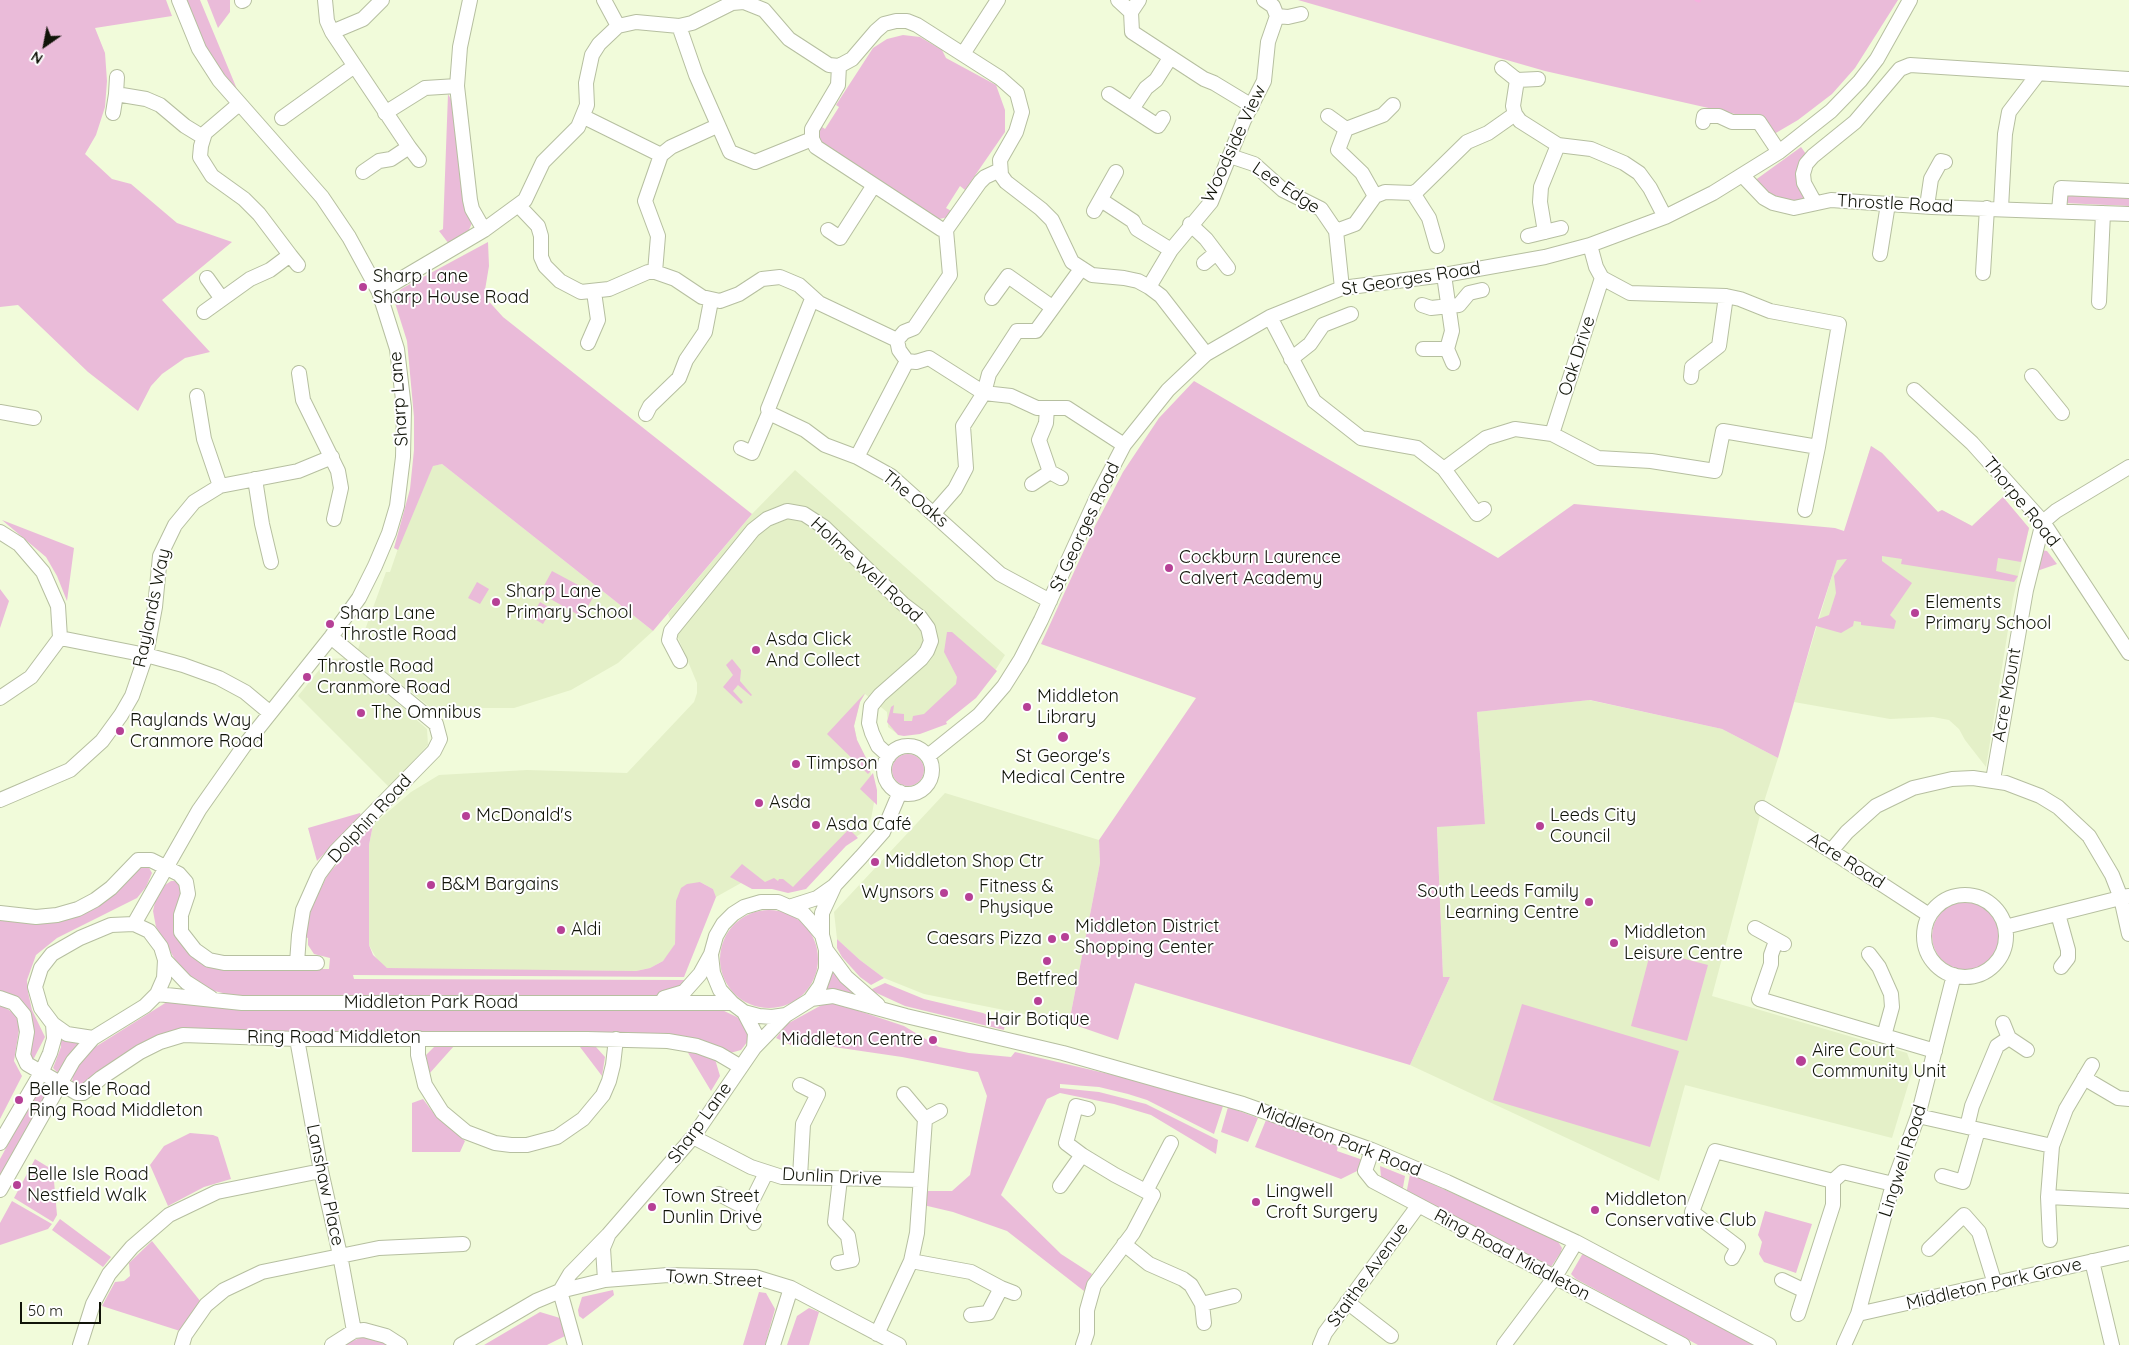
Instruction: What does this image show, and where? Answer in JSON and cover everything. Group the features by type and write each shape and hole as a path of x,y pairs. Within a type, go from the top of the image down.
{"street":[{"name":"Sharp Lane","path":"134,924 199,810 269,712 332,637 359,598 375,566 388,533 398,496 403,457 404,408 397,349 379,292 349,237 322,197 239,104 199,49 179,0"},
{"path":"324,0 327,21 332,32 353,67 419,160"},
{"path":"332,32 363,19 382,0"},
{"path":"470,0 460,47 457,86 470,200 472,209 484,230"},
{"path":"604,0 618,26"},
{"path":"963,54 998,0"},
{"path":"1118,0 1131,12"},
{"path":"1139,0 1131,12 1132,32 1170,58 1252,106"},
{"path":"1264,0 1273,6 1277,16 1288,17 1301,14"},
{"name":"St Georges Road","path":"928,756 979,715 1004,686 1021,659 1050,602 1098,494 1124,446 1162,397 1206,354 1270,317 1342,288 1444,275 1545,258 1590,246 1665,217 1743,176 1779,152 1831,111 1860,80 1886,46 1910,0"},
{"path":"379,292 484,230 519,206 532,188 543,162 571,136 584,117 587,105 588,65 599,44 618,26 636,22 679,26 692,23 732,3 744,1 764,10 789,39 829,65 839,66 852,59 876,31 884,24 896,20 917,25 1010,86 1021,103 1021,122 1000,160 1000,170 1006,182 1052,220 1072,262 1092,275 1138,281 1149,287 1161,296 1206,354"},
{"name":"Woodside View","path":"1149,287 1171,250 1190,224 1211,202 1244,120 1264,80 1268,42 1277,16"},
{"path":"679,26 696,75 730,152 755,162 812,139"},
{"path":"1132,109 1146,88 1156,80 1170,58"},
{"path":"1815,203 1804,183 1803,174 1806,164 1813,156 1855,122 1900,69 1910,65 2129,79"},
{"path":"839,66 838,85 812,129 812,139 816,147 941,230 946,230"},
{"path":"282,118 302,95 353,67"},
{"path":"1502,68 1518,80 1538,80"},
{"path":"2001,208 2005,134 2009,112 2038,74"},
{"path":"113,112 117,77"},
{"path":"1518,80 1513,106 1515,114 1520,121 1558,145 1590,149 1624,163 1639,173 1650,188 1665,217"},
{"path":"386,113 425,88 457,86"},
{"path":"116,94 146,99 160,105 185,126 203,137"},
{"path":"1109,94 1158,126 1163,118"},
{"path":"204,312 250,279 294,260 259,214 244,199 212,176 200,157 203,137 210,128 239,104"},
{"path":"1375,196 1362,173 1338,150 1346,129 1383,115 1393,105"},
{"path":"1336,231 1355,224 1375,196 1385,192 1412,193 1467,142 1488,133 1515,114"},
{"path":"1328,116 1346,129"},
{"path":"1701,117 1718,116 1732,122 1759,122 1779,152"},
{"path":"584,117 661,155"},
{"path":"655,272 658,236 645,201 661,155 671,147 717,126"},
{"path":"1545,232 1540,202 1541,187 1558,145"},
{"path":"363,172 379,161 391,158 409,147"},
{"name":"Lee Edge","path":"1230,156 1254,164 1283,190 1321,209 1336,231 1342,288"},
{"path":"1927,206 1930,179 1941,161 1945,162"},
{"path":"897,340 904,332 914,328 950,275 946,230 980,182 985,177 1000,170"},
{"path":"1116,172 1098,205 1133,221 1137,229 1171,250"},
{"name":"Throstle Road","path":"1743,176 1755,190 1773,203 1794,208 1831,200 2129,214"},
{"path":"828,230 840,238 874,185"},
{"path":"2059,211 2061,188 2129,191"},
{"path":"1412,193 1429,218 1437,246"},
{"path":"1880,254 1888,204"},
{"path":"519,206 538,226 541,236 541,257 545,266 560,281 581,292 609,289 648,272 655,272 675,279 711,301 730,298 756,282 769,277 792,281 799,285 812,299 897,340"},
{"path":"1983,273 1987,208"},
{"path":"2099,302 2103,213"},
{"path":"1190,224 1206,239 1228,268"},
{"path":"1528,236 1561,228"},
{"path":"1590,246 1596,267 1602,278 1630,293 1726,296 1740,299 1770,311 1838,324 1818,447 1805,510"},
{"path":"1204,262 1216,253"},
{"path":"934,513 955,489 966,468 963,426 984,393 988,374 1016,331 1036,331 1081,269"},
{"path":"992,298 1012,271 1052,307"},
{"path":"1444,275 1452,331 1447,349 1453,363"},
{"path":"207,278 222,299"},
{"name":"Oak Drive","path":"1552,434 1602,278"},
{"path":"1422,305 1431,308 1459,305 1469,293 1482,290"},
{"path":"588,343 598,320 594,292"},
{"path":"1691,377 1692,368 1719,346 1726,296"},
{"path":"751,452 769,411 812,299"},
{"path":"647,415 650,406 679,378 686,360 705,332 711,301"},
{"path":"1291,360 1310,344 1323,326 1351,314"},
{"path":"1270,317 1314,401 1361,438 1417,448 1444,469 1477,514 1484,509"},
{"path":"897,340 899,350 907,361 916,362 929,358 984,393 1011,396 1027,405 1067,408 1124,446"},
{"path":"1423,349 1447,349"},
{"path":"857,457 907,361"},
{"path":"299,373 304,400 338,471 341,488 334,519"},
{"path":"2032,376 2062,413"},
{"name":"Thorpe Road","path":"1914,390 1972,443 2043,522 2129,653"},
{"path":"197,396 204,439 220,486"},
{"path":"1032,484 1055,475 1039,440 1046,423 1047,408"},
{"name":"The Oaks","path":"769,411 805,430 825,445 857,457 891,476 1000,574 1050,602"},
{"path":"0,412 34,418"},
{"path":"1444,469 1486,438 1516,429 1552,434 1598,458 1651,461 1715,471 1723,431 1818,447"},
{"name":"Raylands Way","path":"0,800 70,770 102,741 132,696 146,655 155,607 160,556 166,540 194,502 220,486 298,471 332,457"},
{"path":"2043,522 2056,511 2129,467"},
{"path":"255,479 262,524 271,562"},
{"name":"Holme Well Road","path":"680,661 669,640 671,631 753,530 767,519 786,511 804,514 824,526 903,604 920,617 928,628 931,641 921,659 880,695 871,706 869,723 872,733 878,746 889,756"},
{"name":"Acre Mount","path":"1993,780 2026,590 2043,522"},
{"path":"0,532 19,544 44,572 58,606 60,638 31,677 0,698"},
{"name":"Dolphin Road","path":"297,963 303,910 319,874 336,851 434,751 440,739 436,724 332,637"},
{"path":"60,638 146,655 219,678 245,692 269,712"},
{"path":"909,746 921,749 928,756 932,771 929,782 915,793 900,792 893,788 886,778 885,765 889,756 896,749 909,746"},
{"path":"1831,851 1876,806 1913,788 1952,779 1993,780 2020,787 2040,796 2073,820 2089,836 2125,897 2129,934"},
{"path":"792,906 816,898 834,886 883,832 900,792"},
{"name":"Acre Road","path":"1762,808 1929,915"},
{"path":"0,913 36,917 57,915 95,900 111,888 138,860 151,860 168,867 179,874 186,882 188,894 180,915 181,932 195,950 208,960 224,964 317,963"},
{"path":"822,935 822,913 834,886"},
{"path":"1970,895 1990,903 1999,914 2005,928 2005,942 2002,952 1994,964 1974,976 1954,975 1941,969 1926,950 1924,932 1929,915 1939,904 1948,898 1970,895"},
{"path":"2005,928 2125,897"},
{"name":"Middleton Park Road","path":"652,1002 684,992 700,974 711,954 716,936 723,924 744,907 761,902 778,902 792,906 803,913 822,935 826,950 826,969 820,986 811,999 799,1009 786,1015 759,1016 744,1012 720,990 713,973 711,954"},
{"path":"2058,914 2068,950 2068,958 2061,967"},
{"path":"93,1038 67,1034 53,1024 41,1008 35,987 40,968 52,954 80,938 111,925 134,924"},
{"name":"Middleton Park Road","path":"134,924 149,931 161,947 165,960 186,982 211,998"},
{"path":"1756,928 1780,943 1771,955 1771,964 1759,999 1935,1051"},
{"name":"Middleton Park Road","path":"826,950 846,976 882,1008"},
{"path":"1869,954 1879,967 1891,994 1892,1007 1884,1036"},
{"path":"0,1190 72,1061 93,1038 145,1006 157,994 164,978 165,960"},
{"name":"Lingwell Road","path":"1844,1345 1858,1314 1893,1184 1918,1116 1954,975"},
{"name":"Middleton Park Road","path":"157,994 211,998 242,1003 732,1003"},
{"name":"Middleton Park Road","path":"811,999 832,996 906,1016 1063,1053 1174,1083 1242,1104 1372,1150 1447,1182 1576,1242 1769,1345"},
{"name":"Ring Road Middleton","path":"0,998 14,1003 24,1015 27,1032 23,1055 25,1061 71,1091 82,1093 107,1073 140,1052 160,1042 183,1035 297,1039 616,1039 685,1044 719,1054 741,1067"},
{"path":"744,1012 756,1033 754,1048"},
{"name":"Sharp Lane","path":"608,1235 693,1137 754,1048 786,1015"},
{"path":"2003,1022 2009,1038 2027,1050"},
{"path":"0,1144 41,1073 54,1039 53,1024"},
{"path":"418,1038 418,1055 425,1085 442,1112 466,1132 496,1143 511,1145 527,1145 557,1137 583,1120 602,1095 609,1081 616,1039"},
{"path":"1942,1176 1963,1182 1972,1128 1972,1106 1997,1046 2009,1038"},
{"name":"Lanshaw Place","path":"297,1039 321,1171 340,1255 354,1331"},
{"path":"2050,1240 2048,1197 2052,1146 2066,1110 2092,1065"},
{"path":"2084,1078 2118,1098 2129,1099"},
{"path":"800,1085 818,1094 804,1124 800,1178"},
{"path":"877,1334 911,1261 917,1233 924,1119 904,1094"},
{"path":"1083,1345 1087,1333 1087,1310 1094,1285 1103,1270 1124,1244 1153,1195 1115,1175 1066,1143 1076,1106 1088,1108"},
{"path":"924,1119 940,1111"},
{"path":"1918,1116 2052,1146"},
{"name":"Dunlin Drive","path":"693,1137 766,1173 782,1177 920,1180"},
{"path":"1146,1191 1171,1143"},
{"name":"Ring Road Middleton","path":"1372,1150 1365,1171 1373,1181 1683,1345"},
{"path":"1732,1258 1738,1247 1692,1212 1715,1150 1833,1181"},
{"path":"1060,1186 1082,1155"},
{"path":"80,1345 93,1304 109,1274 132,1247 169,1215 217,1192 321,1171"},
{"path":"1798,1314 1833,1205 1833,1181 1843,1172 1893,1184"},
{"path":"748,1209 766,1173"},
{"path":"838,1263 852,1260 848,1236 835,1222 840,1179"},
{"path":"719,1194 748,1209 754,1223"},
{"path":"2048,1197 2129,1201"},
{"name":"Staithe Avenue","path":"1320,1345 1325,1333 1418,1206"},
{"path":"1929,1249 1964,1215 1979,1232 1995,1284"},
{"path":"605,1280 602,1248 608,1235"},
{"path":"575,1345 560,1291 570,1274 608,1235"},
{"path":"1504,1345 1555,1277 1576,1242"},
{"path":"182,1345 185,1335 206,1305 224,1290 262,1272 340,1255 396,1247 463,1244"},
{"path":"1124,1244 1149,1264 1191,1285 1202,1304 1204,1322"},
{"name":"Middleton Park Grove","path":"1858,1314 2129,1252"},
{"path":"911,1261 971,1272 1007,1291 991,1318 970,1315"},
{"path":"2092,1261 2112,1345"},
{"name":"Town Street","path":"460,1345 536,1301 560,1291 605,1280 668,1275 756,1278 791,1288 899,1345"},
{"path":"1782,1280 1806,1291"},
{"path":"773,1345 791,1288"},
{"path":"1202,1304 1234,1296"},
{"path":"1347,1302 1391,1336"},
{"path":"332,1345 354,1331 373,1331 386,1336 400,1345"}],"shaded area":[{"path":"0,0 166,0 172,16 95,28 105,53 107,81 105,107 96,135 85,154 112,179 131,184 177,223 232,242 162,300 210,352 185,358 162,374 151,386 138,411 88,372 18,305 0,307"},
{"path":"185,0 200,0 239,94 209,54 198,33"},
{"path":"207,0 230,0 230,12 218,28"},
{"path":"1298,0 1898,0 1855,68 1832,94 1798,120 1769,137 1759,122 1735,114 1545,71"},
{"path":"903,35 920,37 942,50 946,58 996,85 1005,110 1005,132 965,190 960,186 946,208 953,212 949,217 934,220 820,144 816,129 819,125 825,129 839,107 836,105 873,48 887,39"},
{"path":"448,94 453,103 472,223 468,232 449,244 439,231 443,229"},
{"path":"1801,147 1806,154 1808,200 1791,202 1767,194 1754,181"},
{"path":"2071,191 2129,194 2129,206 2064,203 2064,196"},
{"path":"488,242 489,266 484,296 503,317 752,514 653,631 442,464 433,466 398,550 394,548 410,489 414,450 414,417 407,341 395,303 396,296 401,289"},
{"path":"1194,381 1498,558 1574,504 1835,528 1844,531 1871,446 1882,453 1938,512 1942,510 1972,526 2003,497 2029,528 2021,562 1998,558 1996,571 2018,576 2014,582 1901,564 1902,559 1882,556 1882,561 1912,583 1890,615 1896,621 1894,629 1861,625 1861,622 1854,621 1853,626 1841,633 1816,626 1778,758 1722,729 1590,700 1477,712 1485,824 1437,827 1443,977 1450,977 1410,1065 1135,983 1118,1040 1069,1023 1100,863 1099,840 1196,698 1041,644 1095,526 1123,472 1159,418","holes":["1847,559 1834,576 1836,593 1829,615 1818,619 1837,560"]},
{"name":"Elements Primary School","path":"1871,446 1882,453 1938,512 1942,510 1972,526 2003,497 2029,528 2013,599 1986,767 1959,729 1949,720 1933,717 1890,719 1794,702"},
{"name":"Sharp Lane Primary School","path":"442,464 653,631 618,663 571,690 514,708 431,708 358,649 386,572 390,572 403,534 433,465"},
{"path":"795,470 1005,655 991,677 899,735 888,727 887,712 865,694 860,702 854,726 857,740 868,762 876,792 871,819 863,832 842,847 794,891 741,883 716,897 713,889 700,882 676,933 675,944 671,953 663,961 650,968 636,971 397,969 387,968 379,963 369,945 369,845 373,825 411,792 439,775 527,770 627,773 694,702 697,693 697,683 668,614 752,514"},
{"path":"2,520 74,548 67,601 57,576 46,557"},
{"path":"2041,550 2047,551 2057,564 2037,571"},
{"path":"552,571 595,594 582,617 540,593"},
{"path":"477,582 489,589 480,604 468,598"},
{"path":"0,589 9,601 0,628"},
{"path":"540,602 552,609 543,624 531,617"},
{"path":"947,632 952,632 997,671 976,698 946,722 947,724 920,734 898,735 887,722 891,707 894,705 893,713 904,714 904,721 912,721 913,716 924,714 956,684 957,677 944,652"},
{"name":"The Omnibus","path":"346,658 427,729 428,745 389,787 298,696 328,659"},
{"path":"732,659 741,670 740,681 752,695 738,685 733,691 743,702 741,704 723,687 733,675 726,665"},
{"path":"865,693 860,702 854,726 857,740 868,762 870,772 868,774 827,734"},
{"name":"South Leeds Family Learning Centre","path":"1589,700 1722,729 1778,758 1762,808 1712,996 1907,1053 1913,1069 1892,1138 1685,1085 1659,1181 1410,1065 1450,977 1443,977 1437,826 1485,824 1477,712"},
{"path":"908,754 919,759 924,770 919,781 908,786 897,781 892,770 897,759"},
{"path":"873,773 877,790 877,805 860,789"},
{"path":"945,793 1099,840 1100,863 1069,1023 924,994 884,978 837,939 834,912"},
{"path":"360,813 361,816 317,861 308,828"},
{"path":"373,825 369,845 369,945 373,955 387,968 636,971 650,968 663,961 675,944 676,901 681,888 687,884 700,882 713,889 716,897 684,977 353,975 354,979 687,980 688,983 664,995 655,996 231,995 210,990 193,980 177,963 156,927 153,911 155,902 165,885 175,881 182,887 178,931 229,969 329,969 330,958 314,954 308,945 308,938 304,937 308,914 328,874"},
{"path":"849,829 858,838 846,846 806,889 788,893 772,889 752,889 730,877 742,864 765,882 774,878 778,881 783,879 793,887"},
{"path":"139,866 148,866 152,873 146,887 137,898 57,938 36,955 27,980 28,992 32,1010 45,1037 33,1060 29,1054 32,1032 0,992 0,918 54,921"},
{"path":"1973,902 1985,908 1994,917 2000,929 1998,949 1990,960 1973,970 1959,970 1942,960 1934,949 1932,929 1942,912 1953,904"},
{"path":"769,910 788,913 804,924 815,940 818,959 815,978 804,994 788,1005 769,1008 750,1005 734,994 723,978 720,959 723,940 734,924 750,913"},
{"path":"837,939 884,978 871,985 860,977 842,957 837,948"},
{"path":"1651,950 1708,965 1687,1041 1631,1026"},
{"path":"833,968 865,997 825,992"},
{"path":"885,983 924,999 983,1013 1005,1023 1004,1030 905,1006 870,990"},
{"path":"170,1000 720,1009 741,1019 748,1031 748,1041 741,1050 730,1053 612,1034 187,1031 80,1087 72,1082 73,1076 82,1060 92,1049"},
{"path":"829,1001 904,1026 939,1047 969,1053 1011,1057 1015,1052 1130,1079 1223,1106 1214,1134 1147,1100 1099,1087 1060,1084 1060,1088 1099,1092 1146,1104 1218,1140 1216,1154 1151,1115 1114,1104 1060,1093 1047,1099 1001,1195 1061,1254 1092,1274 1084,1291 1007,1231 953,1212 919,1204 919,1191 952,1191 970,1175 987,1096 978,1072 902,1057 800,1042 793,1046 776,1038 787,1024"},
{"path":"1522,1004 1679,1051 1650,1147 1493,1100"},
{"path":"0,1005 14,1013 18,1021 19,1030 14,1061 22,1076 0,1119"},
{"path":"60,1037 80,1044 58,1073 53,1068 61,1047"},
{"path":"436,1045 454,1046 429,1074 426,1055"},
{"path":"580,1047 596,1047 605,1057 602,1076"},
{"path":"687,1051 715,1059 720,1076 711,1091"},
{"path":"38,1090 49,1095 0,1182 0,1159"},
{"path":"423,1099 435,1115 465,1141 460,1152 412,1152 412,1103"},
{"path":"1228,1107 1258,1118 1248,1142 1221,1132"},
{"path":"1266,1120 1338,1146 1337,1151 1363,1160 1359,1170 1341,1179 1255,1147"},
{"path":"190,1133 218,1137 231,1179 204,1187 168,1206 150,1165 164,1146"},
{"path":"35,1159 53,1170 57,1215 53,1222 14,1198"},
{"path":"1380,1166 1405,1176 1402,1193 1381,1177"},
{"path":"1410,1174 1557,1240 1562,1248 1561,1252 1551,1267 1547,1268 1406,1195"},
{"path":"12,1201 52,1224 48,1229 0,1245 0,1223"},
{"path":"1765,1211 1812,1224 1796,1273 1764,1262 1759,1254 1762,1242 1758,1235"},
{"path":"60,1219 111,1257 103,1267 52,1230"},
{"path":"152,1241 201,1302 180,1331 102,1306 115,1282 124,1281 130,1276 129,1263"},
{"path":"1583,1253 1759,1345 1698,1345 1576,1279 1571,1274"},
{"path":"613,1290 614,1295 583,1319 579,1316 578,1310 582,1297"},
{"path":"759,1292 766,1293 775,1309 765,1345 743,1345"},
{"path":"809,1308 819,1312 809,1345 787,1345 797,1316"},
{"path":"540,1312 560,1318 565,1336 547,1345 484,1345"},
{"path":"360,1338 371,1338 389,1345 342,1345"}],"place":[{"name":"Sharp Lane Sharp House Road","path":"363,287"},
{"name":"Cockburn Laurence Calvert Academy","path":"1169,568"},
{"name":"Sharp Lane Primary School","path":"496,602"},
{"name":"Elements Primary School","path":"1915,613"},
{"name":"Sharp Lane Throstle Road","path":"330,624"},
{"name":"Asda Click And Collect","path":"756,650"},
{"name":"Throstle Road Cranmore Road","path":"307,677"},
{"name":"Middleton Library","path":"1027,707"},
{"name":"The Omnibus","path":"361,713"},
{"name":"Raylands Way Cranmore Road","path":"120,731"},
{"name":"St George's Medical Centre","path":"1063,737"},
{"name":"Timpson","path":"796,764"},
{"name":"Asda","path":"759,803"},
{"name":"McDonald's","path":"466,816"},
{"name":"Asda Café","path":"816,825"},
{"name":"Leeds City Council","path":"1540,826"},
{"name":"Middleton Shop Ctr","path":"875,862"},
{"name":"B&M Bargains","path":"431,885"},
{"name":"Wynsors","path":"944,893"},
{"name":"Fitness & Physique","path":"969,897"},
{"name":"South Leeds Family Learning Centre","path":"1589,902"},
{"name":"Aldi","path":"561,930"},
{"name":"Middleton District Shopping Center","path":"1065,937"},
{"name":"Caesars Pizza","path":"1052,939"},
{"name":"Middleton Leisure Centre","path":"1614,943"},
{"name":"Betfred","path":"1047,961"},
{"name":"Hair Botique","path":"1038,1001"},
{"name":"Middleton Centre","path":"933,1040"},
{"name":"Aire Court Community Unit","path":"1801,1061"},
{"name":"Belle Isle Road Ring Road Middleton","path":"19,1100"},
{"name":"Belle Isle Road Nestfield Walk","path":"17,1185"},
{"name":"Lingwell Croft Surgery","path":"1256,1202"},
{"name":"Town Street Dunlin Drive","path":"652,1207"},
{"name":"Middleton Conservative Club","path":"1595,1210"}]}
